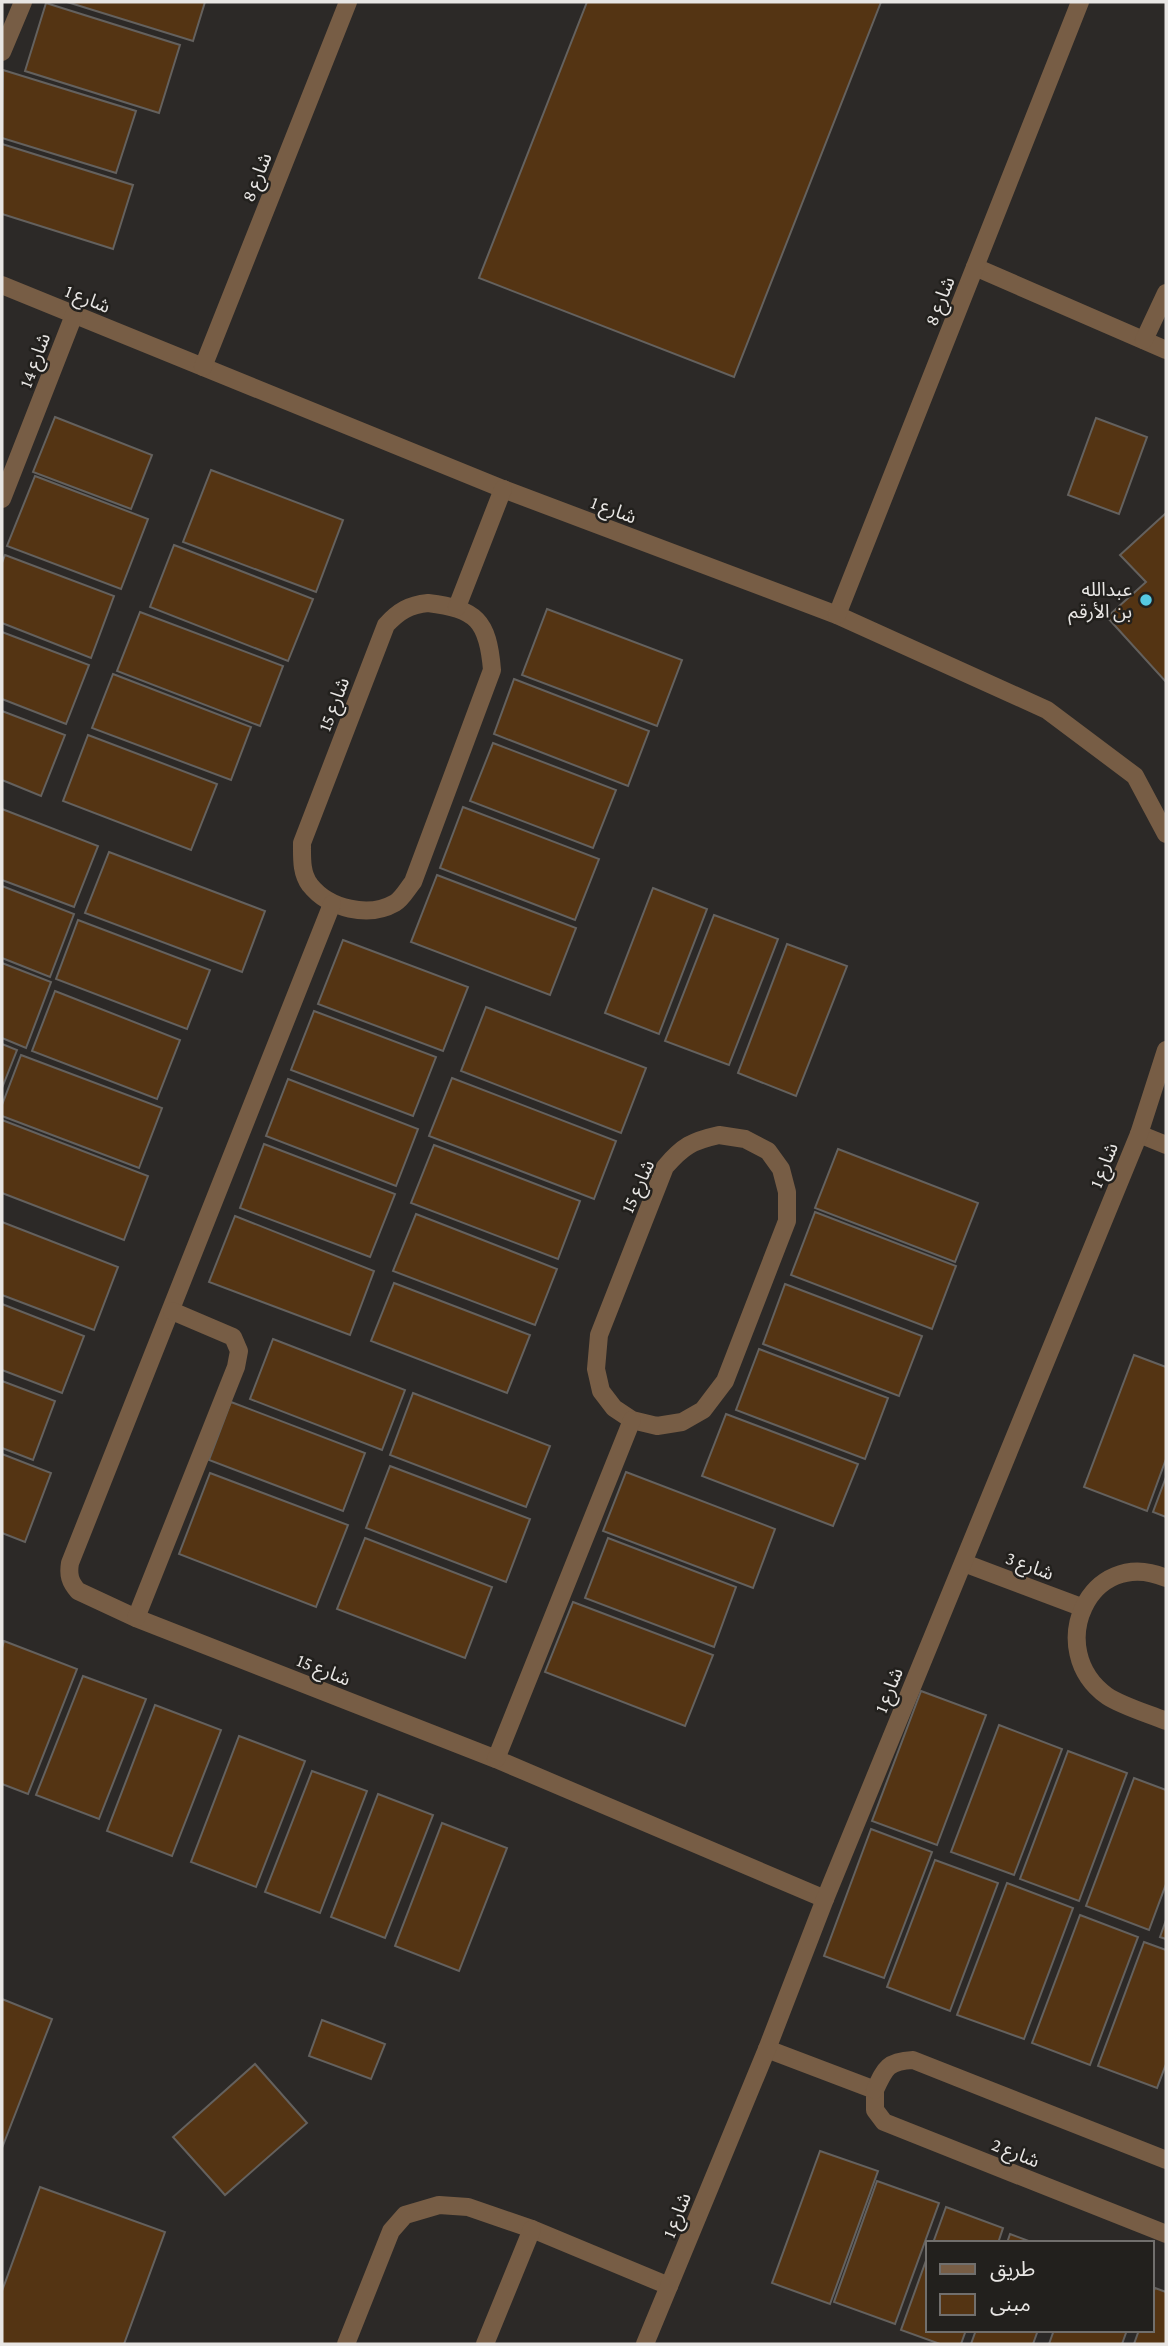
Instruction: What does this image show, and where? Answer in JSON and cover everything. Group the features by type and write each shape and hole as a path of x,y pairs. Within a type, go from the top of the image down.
{"street":[{"path":"2,52 23,2"},
{"name":"شارع 8","path":"203,367 348,2"},
{"name":"شارع 8","path":"837,615 1080,2"},
{"path":"975,267 1166,350"},
{"name":"شارع 1","path":"2,285 503,489 837,615 1047,710 1135,776 1166,834"},
{"path":"1144,340 1166,293"},
{"name":"شارع 14","path":"2,499 74,315"},
{"path":"332,904 353,910 377,908 396,902 413,882 492,670 490,646 479,621 457,607 503,489"},
{"name":"شارع 15","path":"457,607 428,603 411,605 398,612 386,625 302,843 302,867 310,885 332,904 70,1563 69,1574 78,1591 136,1618 496,1759 825,1899"},
{"name":"شارع 1","path":"645,2344 1139,1134 1166,1050"},
{"path":"1139,1134 1166,1145"},
{"name":"شارع 15","path":"719,1135 745,1139 768,1151 781,1169 787,1192 787,1221 725,1381 703,1410 682,1422 657,1426 632,1420 614,1408 600,1391 596,1370 599,1335 665,1167 681,1149 696,1140 719,1135"},
{"path":"136,1618 236,1367 239,1351 233,1337 172,1311"},
{"path":"496,1759 632,1420"},
{"name":"شارع 3","path":"964,1563 1082,1607"},
{"path":"1166,1578 1157,1574 1129,1573 1111,1578 1094,1590 1082,1607 1076,1633 1078,1656 1090,1678 1107,1696 1166,1721"},
{"path":"767,2049 875,2090 889,2065 899,2060 913,2060 1166,2160"},
{"name":"شارع 2","path":"875,2090 875,2110 884,2122 1166,2234"},
{"path":"346,2344 391,2231 405,2215 439,2205 468,2207 532,2229 669,2286"},
{"path":"485,2344 532,2229"}],"building":[{"path":"67,2 205,2 193,41"},
{"path":"587,2 881,2 734,377 479,278"},
{"path":"46,3 180,45 159,113 25,71"},
{"path":"3,70 136,111 116,173 2,138"},
{"path":"2,144 133,185 113,249 2,214"},
{"path":"55,417 152,455 131,509 33,472"},
{"path":"1096,418 1147,437 1119,514 1068,495"},
{"path":"211,470 343,520 316,592 183,542"},
{"path":"35,476 148,519 121,589 7,546"},
{"name":"عبدالله بن الأرقم","path":"1166,513 1166,682 1107,617 1146,582 1120,555"},
{"path":"174,545 313,599 288,661 150,607"},
{"path":"5,555 114,596 91,658 2,623 2,563"},
{"path":"547,609 682,660 657,726 522,675"},
{"path":"140,612 283,666 260,726 117,671"},
{"path":"2,632 89,665 66,724 2,699"},
{"path":"113,674 251,727 231,780 92,728"},
{"path":"514,679 649,731 628,786 494,734"},
{"path":"2,711 65,735 41,796 2,780"},
{"path":"88,735 217,784 191,850 63,801"},
{"path":"493,743 616,790 593,848 470,801"},
{"path":"463,807 599,859 575,920 440,868"},
{"path":"2,809 98,846 74,907 2,880"},
{"path":"109,852 265,911 242,972 85,913"},
{"path":"437,875 576,928 550,995 411,942"},
{"path":"2,886 74,914 50,977 2,958"},
{"path":"653,888 707,909 659,1034 605,1013"},
{"path":"714,915 778,939 729,1065 665,1041"},
{"path":"78,920 210,970 187,1029 56,979"},
{"path":"343,940 468,987 443,1051 318,1004"},
{"path":"787,944 847,966 796,1096 738,1073"},
{"path":"2,963 51,982 26,1048 2,1038"},
{"path":"55,991 180,1040 157,1099 32,1051"},
{"path":"486,1007 646,1068 621,1133 461,1071"},
{"path":"314,1011 436,1057 413,1116 291,1070"},
{"path":"2,1044 17,1050 2,1088"},
{"path":"21,1055 162,1108 139,1168 2,1116 2,1105"},
{"path":"452,1078 616,1141 594,1199 429,1136"},
{"path":"288,1079 418,1129 396,1186 266,1136"},
{"path":"2,1120 148,1176 124,1240 2,1193"},
{"path":"264,1144 395,1194 370,1257 240,1208"},
{"path":"434,1145 580,1201 558,1259 411,1203"},
{"path":"838,1149 978,1203 955,1262 815,1208"},
{"path":"815,1212 956,1266 932,1329 791,1275"},
{"path":"416,1214 557,1269 535,1325 393,1271"},
{"path":"235,1216 374,1271 350,1335 209,1282"},
{"path":"2,1222 118,1267 94,1330 2,1295"},
{"path":"394,1283 530,1335 507,1393 371,1341"},
{"path":"785,1284 922,1336 899,1396 763,1344"},
{"path":"2,1304 84,1336 62,1393 2,1370"},
{"path":"273,1339 405,1390 382,1450 250,1399"},
{"path":"759,1349 888,1398 865,1459 736,1410"},
{"path":"1134,1355 1166,1367 1166,1459 1147,1511 1084,1487"},
{"path":"2,1381 55,1401 33,1460 2,1448"},
{"path":"413,1393 550,1446 526,1507 390,1455"},
{"path":"231,1402 365,1453 343,1511 209,1460"},
{"path":"726,1414 858,1464 833,1526 702,1476"},
{"path":"2,1454 51,1473 25,1542 2,1533"},
{"path":"390,1466 530,1519 506,1582 366,1528"},
{"path":"626,1472 775,1529 753,1588 603,1531"},
{"path":"210,1473 348,1525 316,1607 179,1554"},
{"path":"1166,1477 1166,1517 1153,1512"},
{"path":"365,1538 492,1587 465,1658 337,1609"},
{"path":"608,1538 736,1587 714,1647 585,1598"},
{"path":"573,1602 713,1655 685,1726 545,1672"},
{"path":"4,1641 77,1669 28,1794 2,1784"},
{"path":"83,1676 146,1699 99,1819 36,1795"},
{"path":"921,1691 986,1715 937,1845 872,1821"},
{"path":"155,1705 221,1730 172,1856 107,1831"},
{"path":"999,1725 1062,1749 1014,1875 951,1852"},
{"path":"239,1736 305,1761 256,1887 191,1862"},
{"path":"1068,1751 1127,1773 1079,1901 1020,1879"},
{"path":"312,1771 367,1791 320,1913 265,1892"},
{"path":"1134,1778 1166,1790 1166,1884 1149,1930 1086,1906"},
{"path":"378,1794 433,1815 385,1938 331,1917"},
{"path":"442,1823 507,1848 459,1971 395,1946"},
{"path":"871,1829 932,1852 884,1978 824,1956"},
{"path":"935,1860 998,1883 950,2011 887,1987"},
{"path":"1007,1883 1073,1908 1024,2039 957,2015"},
{"path":"1080,1915 1138,1937 1090,2065 1032,2043"},
{"path":"1166,1920 1166,1939 1160,1937"},
{"path":"1144,1942 1166,1950 1166,2064 1157,2088 1098,2066"},
{"path":"2,1999 52,2019 2,2148"},
{"path":"322,2020 385,2044 371,2079 309,2056"},
{"path":"255,2064 307,2123 225,2195 173,2137"},
{"path":"820,2151 878,2171 830,2304 772,2283"},
{"path":"877,2181 939,2203 895,2324 834,2302"},
{"path":"40,2187 165,2232 124,2344 2,2344 2,2291"},
{"path":"946,2207 1003,2228 999,2241 934,2241"},
{"path":"1010,2234 1029,2241 1008,2241"},
{"path":"926,2261 926,2332 965,2332 961,2344 940,2344 901,2330"},
{"path":"1155,2288 1166,2292 1166,2344 1134,2344 1138,2332 1154,2332"},
{"path":"975,2332 1037,2332 1033,2344 971,2344"},
{"path":"1053,2332 1126,2332 1122,2344 1049,2344"}],"place":[{"name":"عبدالله بن الأرقم","path":"1146,600"}]}
